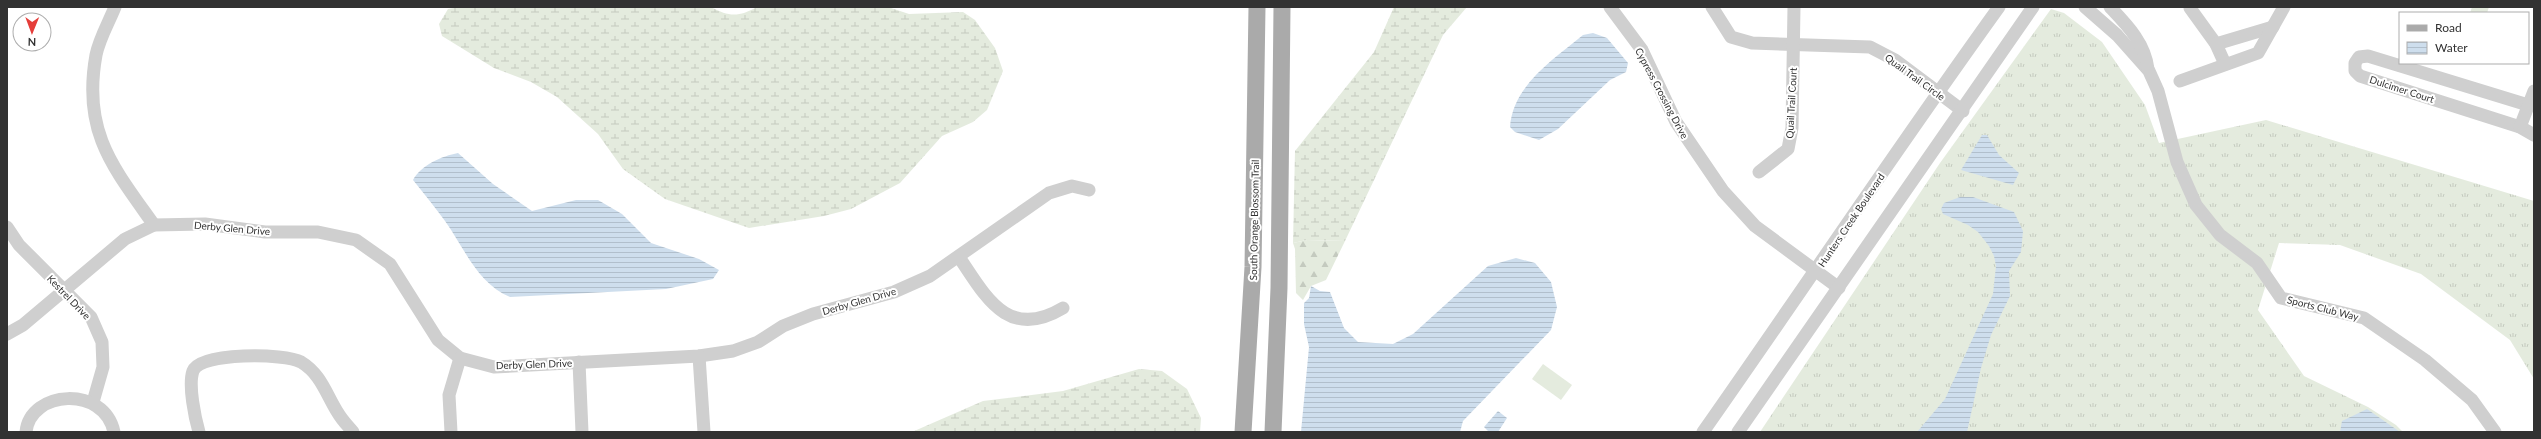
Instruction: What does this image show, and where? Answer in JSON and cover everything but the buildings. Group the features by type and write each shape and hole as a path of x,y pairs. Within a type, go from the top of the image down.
{"main road":[{"name":"South Orange Blossom Trail","path":"1243,432 1253,266 1257,7"},
{"path":"1272,432 1279,288 1282,7"}],"street":[{"path":"115,7 96,54 93,85 95,117 102,144 111,165 154,225"},
{"name":"Cypress Crossing Drive","path":"1610,7 1642,50 1676,122 1722,191 1755,226 1815,273 1839,288"},
{"name":"Quail Trail Circle","path":"1712,7 1731,37 1752,43 1870,47 1895,60 1963,111"},
{"path":"1794,7 1794,44"},
{"name":"Hunters Creek Boulevard","path":"1702,432 1815,273 1937,92 1999,7"},
{"path":"1738,432 1963,111 2033,7"},
{"name":"Sports Club Way","path":"2085,7 2117,35 2149,71"},
{"name":"Sports Club Way","path":"2110,7 2135,36 2147,56 2149,71 2158,91 2177,162 2196,205 2220,235 2257,263 2281,298 2364,318 2426,360 2472,400 2495,432"},
{"path":"2180,82 2210,72 2224,64 2258,53 2284,7"},
{"path":"2190,8 2216,44 2224,64"},
{"path":"2216,44 2273,27"},
{"name":"Quail Trail Court","path":"1760,172 1788,149 1792,128 1794,44"},
{"name":"Dulcimer Court","path":"2528,106 2368,56 2359,57 2355,63 2355,71 2360,76 2520,127 2534,135"},
{"path":"2424,97 2431,76"},
{"path":"2520,127 2534,91"},
{"name":"Derby Glen Drive","path":"7,334 23,325 125,239 154,225 205,224 265,232 318,232 356,240 390,264 438,340 460,358 494,367 699,356 733,351 758,342 783,326 814,314 894,292 930,276 1049,193 1072,186 1089,190"},
{"name":"Kestrel Drive","path":"7,227 19,245 91,318 102,342 103,367 93,402"},
{"path":"959,257 989,301 1000,310 1011,316 1048,317 1063,308"},
{"path":"198,432 195,420 192,381 193,371 200,363 213,358 278,356 300,361 317,374 338,413 353,432"},
{"path":"699,356 704,432"},
{"path":"451,432 449,396 460,358"},
{"path":"578,362 582,432"},
{"path":"26,432 40,408 54,401 74,398 93,402 106,413 114,432"}],"green space":[{"path":"460,7 711,7 723,13 729,14 745,13 757,7 888,7 909,14 963,12 975,20 995,48 1003,71 987,110 973,122 942,136 900,183 851,209 824,216 749,228 665,199 623,169 598,134 557,97 531,82 494,68 442,36 439,24 448,9"},
{"path":"1394,7 1467,7 1443,35 1345,241 1307,240 1293,243 1295,151 1374,52"},
{"path":"2472,7 2489,7 2487,12 2470,12"},
{"path":"2051,9 2064,13 2102,42 2145,105 2159,143 2266,120 2534,201 2534,379 2510,340 2421,274 2340,245 2279,243 2258,310 2304,376 2368,407 2396,425 2403,432 1760,432 1940,163"},
{"path":"1307,240 1345,241 1326,280 1311,286 1303,300 1296,293 1295,249 1293,243"},
{"path":"1543,364 1572,385 1561,400 1532,379"},
{"path":"1139,369 1162,371 1187,389 1201,418 1200,432 912,432 983,401 1063,391"}],"water":[{"path":"1593,33 1607,38 1628,63 1626,72 1610,80 1558,129 1539,140 1515,132 1510,127 1513,112 1519,98 1527,86 1537,74 1583,35"},
{"path":"1982,135 1987,135 1999,155 2019,173 2013,185 1961,170"},
{"path":"458,153 493,184 532,211 576,200 598,200 622,214 651,243 699,259 719,270 713,279 666,289 510,297 499,291 480,274 445,221 413,180 421,170 432,162 445,156"},
{"path":"1960,197 1973,197 2014,212 2023,231 2021,252 2009,271 2010,296 1991,335 1981,368 1967,432 1917,432 1945,399 1993,294 1996,266 1994,256 1989,246 1978,232 1968,225 1943,214 1941,209 1944,203"},
{"path":"1516,258 1535,263 1551,282 1557,307 1551,330 1463,421 1460,432 1301,432 1309,347 1304,324 1304,303 1309,298 1311,286 1320,291 1330,292 1344,328 1358,342 1393,344 1413,334 1488,266"},
{"path":"2367,409 2400,432 2340,432 2342,421"},
{"path":"1498,411 1507,418 1498,432 1489,432 1484,427"}]}
